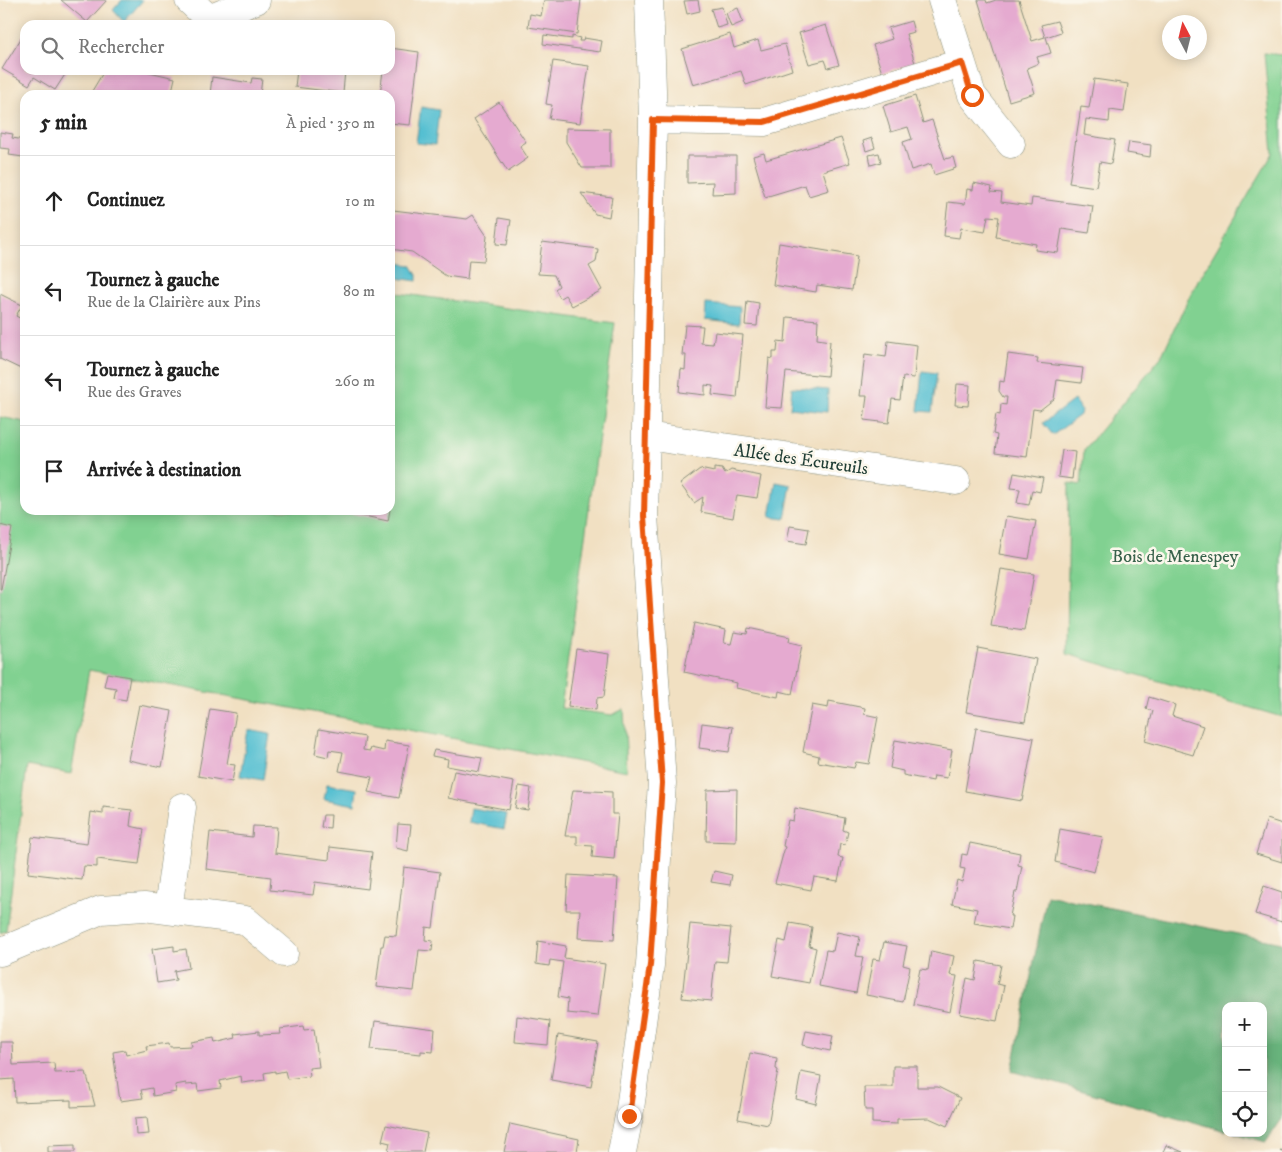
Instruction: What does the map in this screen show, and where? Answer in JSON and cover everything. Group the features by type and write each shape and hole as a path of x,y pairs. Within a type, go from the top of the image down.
{"street":[{"path":"189,0 209,18 256,0"},
{"path":"622,1152 629,1116 650,965 662,783 644,516 653,120 649,0"},
{"path":"942,0 972,95 1011,144"},
{"path":"653,120 764,122 962,63"},
{"name":"Allée des Écureuils","path":"646,436 956,481"},
{"path":"168,910 182,807"},
{"path":"0,952 101,910 144,907 245,920 284,953"}],"green space":[{"name":"Bois de Menespey","path":"1264,53 1282,55 1282,717 1067,654 1069,483 1081,485 1084,450 1161,357 1192,291 1273,153"},
{"path":"395,293 615,323 561,708 612,715 624,709 627,771 89,670 71,774 27,766 6,931 0,933 0,417 20,421 20,515 395,515"},
{"path":"1047,895 1282,943 1282,1119 1266,1142 1248,1137 1267,1137 1267,1002 1222,1002 1222,1130 1012,1071"}],"water":[{"path":"122,0 143,0 126,20 122,20 113,10"},
{"path":"421,107 439,110 435,145 416,143"},
{"path":"395,263 411,265 417,275 417,281 395,278"},
{"path":"706,304 740,307 739,324 705,320"},
{"path":"922,371 937,373 932,412 918,411"},
{"path":"792,387 828,390 827,412 790,408"},
{"path":"1074,400 1081,410 1080,415 1053,435 1043,423"},
{"path":"776,482 791,485 785,519 770,517"},
{"path":"248,730 270,734 263,780 240,776"},
{"path":"327,784 357,789 355,805 324,799"},
{"path":"471,808 507,814 504,829 469,822"}],"building":[{"path":"61,0 107,0 89,20 85,20"},
{"path":"544,0 581,0 577,34 528,27 530,14 541,16"},
{"path":"698,0 700,11 687,14 684,1"},
{"path":"978,0 986,0 987,3 996,0 1019,0 1032,41 1045,37 1041,25 1057,21 1061,32 1046,37 1051,53 1037,57 1039,63 1027,68 1035,93 1009,101"},
{"path":"722,7 727,25 717,28 711,9"},
{"path":"738,8 743,22 731,27 726,13"},
{"path":"911,21 914,32 906,34 915,63 882,73 873,45 892,39 888,28"},
{"path":"826,25 839,65 828,68 825,60 809,64 799,33"},
{"path":"730,34 734,48 758,40 761,50 785,44 792,70 746,85 741,71 693,85 682,49"},
{"path":"544,35 572,39 572,36 580,38 579,41 583,41 584,38 602,41 600,52 543,44"},
{"path":"20,40 20,75 65,75 55,90 34,77 29,85 2,69"},
{"path":"395,49 419,52 410,125 395,124 395,90 381,90 382,75 395,75"},
{"path":"553,61 589,66 580,123 549,119 552,105 546,104"},
{"path":"102,75 162,75 175,78 172,90 93,90"},
{"path":"296,75 345,75 343,90 319,90 295,87"},
{"path":"212,77 251,83 252,78 262,79 261,90 211,90"},
{"path":"1094,79 1128,84 1124,112 1110,110 1109,122 1086,119 1084,135 1115,140 1111,164 1100,162 1096,187 1069,183 1081,107 1089,108"},
{"path":"915,96 923,123 932,120 945,159 953,157 956,168 934,175 931,164 911,170 903,142 912,139 908,127 891,132 883,106"},
{"path":"499,102 526,142 520,146 528,158 508,172 474,119"},
{"path":"566,128 610,129 610,168 582,168 566,142"},
{"path":"0,132 13,134 12,138 20,139 20,157 9,155 10,149 0,148"},
{"path":"841,138 850,163 823,171 829,190 809,196 805,185 765,197 753,156 764,153 766,160"},
{"path":"872,138 875,148 866,151 863,141"},
{"path":"1129,142 1151,145 1150,157 1127,153"},
{"path":"879,153 881,162 871,165 869,155"},
{"path":"687,156 736,156 736,193 712,194 713,182 687,183"},
{"path":"974,183 992,187 991,192 1002,193 1001,202 1031,206 1032,198 1093,206 1089,233 1062,229 1058,253 1035,250 1036,244 996,237 999,217 988,216 985,232 961,228 959,238 944,236 948,202 965,204 967,189 973,190"},
{"path":"581,193 612,197 609,217 595,214"},
{"path":"395,210 467,219 473,215 487,236 484,261 469,260 467,279 446,276 412,252 395,250"},
{"path":"499,218 511,220 507,245 496,244"},
{"path":"542,242 598,249 596,262 589,266 602,290 572,306 565,295 560,298 555,289 559,286 554,275 538,274"},
{"path":"779,243 857,256 852,290 817,285 816,292 773,285"},
{"path":"0,294 20,304 16,316 20,318 20,369 0,359"},
{"path":"747,301 759,303 757,326 745,325"},
{"path":"787,317 818,320 817,339 830,341 827,376 786,372 782,408 765,407 769,358 773,359 773,352 777,352 778,341 785,342"},
{"path":"685,325 703,326 701,343 713,344 715,332 743,335 737,398 712,395 713,386 705,385 705,395 679,392 681,369 685,370 686,355 682,355"},
{"path":"888,341 917,345 914,378 903,377 900,400 892,399 889,423 864,420 867,396 860,396 865,354 886,357"},
{"path":"1008,354 1038,358 1037,363 1083,368 1081,383 1057,380 1054,399 1040,410 1033,409 1027,457 995,453 997,435 993,434 996,414 1000,415 1001,404 1006,405 1007,397 1003,397 999,391 1000,381 1004,382"},
{"path":"957,384 970,385 968,406 955,405"},
{"path":"1062,450 1075,452 1072,479 1058,477"},
{"path":"714,468 722,469 725,474 731,470 761,476 757,498 737,495 733,518 701,512 703,497 694,503 680,484 700,469 714,472"},
{"path":"1014,473 1043,478 1040,492 1032,490 1029,505 1017,503 1020,489 1011,488"},
{"path":"359,515 389,515 388,521"},
{"path":"1006,516 1036,521 1029,559 999,554"},
{"path":"0,525 12,528 1,589 0,589"},
{"path":"790,526 809,529 806,544 787,541"},
{"path":"1001,569 1034,574 1024,631 991,626"},
{"path":"694,623 726,630 724,643 731,644 734,632 747,634 748,628 790,637 789,642 802,645 792,694 779,691 778,697 736,688 737,683 684,672"},
{"path":"978,648 1036,659 1025,722 966,712"},
{"path":"576,649 609,654 604,697 597,698 596,710 568,706"},
{"path":"107,673 130,677 126,700 114,698 116,688 104,686"},
{"path":"1149,697 1175,705 1172,716 1203,726 1193,755 1145,741 1153,711 1146,709"},
{"path":"829,701 865,708 864,714 878,717 869,764 856,762 854,768 818,762 819,756 803,752 812,705 828,708"},
{"path":"139,705 172,711 162,767 128,760"},
{"path":"210,709 236,713 227,764 235,765 232,782 198,776"},
{"path":"702,723 733,727 729,752 699,748"},
{"path":"976,728 1034,738 1022,801 965,791"},
{"path":"319,729 365,737 363,750 370,751 371,748 384,751 385,741 409,745 399,798 368,792 372,777 339,771 343,752 329,750 328,757 315,754"},
{"path":"895,740 952,750 947,778 934,776 933,781 903,775 903,771 890,768"},
{"path":"434,750 482,758 479,772 447,766 448,759 432,756"},
{"path":"454,771 514,782 509,810 448,798"},
{"path":"519,786 531,788 528,810 515,808"},
{"path":"737,789 736,842 706,841 707,790"},
{"path":"573,790 612,792 612,814 618,814 614,859 592,857 593,846 577,845 577,836 565,836"},
{"path":"103,807 132,810 130,826 144,829 139,864 97,859 97,867 84,866 82,880 28,873 32,837 87,844 91,812 103,814"},
{"path":"795,808 845,818 843,830 848,832 845,845 840,844 838,857 843,858 838,881 814,877 811,890 775,883 785,847 783,846 788,820 793,821"},
{"path":"323,815 331,815 330,828 321,827"},
{"path":"1267,819 1282,824 1282,862 1256,854"},
{"path":"398,824 411,825 408,851 396,848"},
{"path":"253,826 277,827 275,853 329,860 330,847 372,852 368,889 315,882 313,895 270,890 271,877 206,869 210,832 252,837"},
{"path":"1060,829 1103,837 1094,872 1055,862"},
{"path":"970,843 1020,853 1018,865 1022,866 1010,916 1012,916 1010,929 974,923 977,909 952,904 957,880 962,882 965,869 960,868 962,854 967,855"},
{"path":"404,867 440,872 433,928 426,927 425,940 433,941 432,951 419,950 414,991 376,987 381,946 383,946 385,935 396,936"},
{"path":"714,871 732,875 730,885 711,882"},
{"path":"568,875 618,878 614,940 578,938 580,910 566,910"},
{"path":"1264,886 1282,892 1282,922 1255,914"},
{"path":"790,923 812,927 809,946 816,948 809,983 772,976 779,940 786,942"},
{"path":"690,924 731,928 727,962 715,961 711,1001 682,998"},
{"path":"837,932 860,937 856,956 863,957 856,993 819,986 826,950 833,951"},
{"path":"538,941 566,946 564,958 605,964 598,1016 567,1013 568,999 558,997 563,962 550,960 549,966 536,964"},
{"path":"884,942 907,946 903,965 910,967 903,1002 866,995 873,959 880,960"},
{"path":"174,946 174,951 186,949 189,968 174,971 176,980 157,983 152,949"},
{"path":"931,951 954,956 950,975 957,976 950,1012 913,1004 920,969 928,970"},
{"path":"978,961 1001,965 997,984 1004,986 997,1021 960,1014 967,978 975,980"},
{"path":"517,1016 550,1021 548,1045 515,1042"},
{"path":"375,1021 435,1029 433,1052 421,1051 421,1054 371,1049"},
{"path":"303,1026 304,1030 314,1029 319,1067 309,1068 310,1076 287,1079 285,1071 275,1073 275,1071 264,1073 265,1080 242,1083 241,1076 220,1081 221,1088 198,1091 197,1084 186,1085 186,1083 175,1085 176,1092 153,1096 152,1088 141,1090 143,1098 120,1101 113,1052 125,1050 126,1055 147,1050 146,1046 169,1043 170,1047 192,1046 191,1042 214,1038 215,1043 236,1038 235,1034 259,1031 259,1035 281,1034 280,1029"},
{"path":"806,1031 833,1036 830,1051 803,1045"},
{"path":"558,1035 598,1042 591,1087 551,1080"},
{"path":"0,1042 12,1042 13,1065 54,1063 55,1073 86,1072 95,1106 71,1107 71,1100 15,1102 14,1079 0,1080"},
{"path":"750,1053 777,1058 776,1069 778,1070 768,1125 738,1119"},
{"path":"893,1066 917,1066 917,1087 938,1087 960,1098 947,1126 929,1118 897,1119 897,1124 872,1123 872,1110 865,1110 864,1087 893,1087"},
{"path":"801,1072 821,1076 816,1104 796,1099"},
{"path":"147,1117 149,1134 136,1135 135,1118"},
{"path":"510,1124 579,1139 577,1152 504,1152"},
{"path":"386,1125 427,1133 423,1152 388,1152 390,1143 382,1141"},
{"path":"75,1145 75,1152 48,1152 48,1146"},
{"path":"1166,1145 1183,1152 1163,1152"}],"route":[{"path":"629,1116 650,965 662,783 644,516 653,120 764,122 962,63 972,95"}]}
